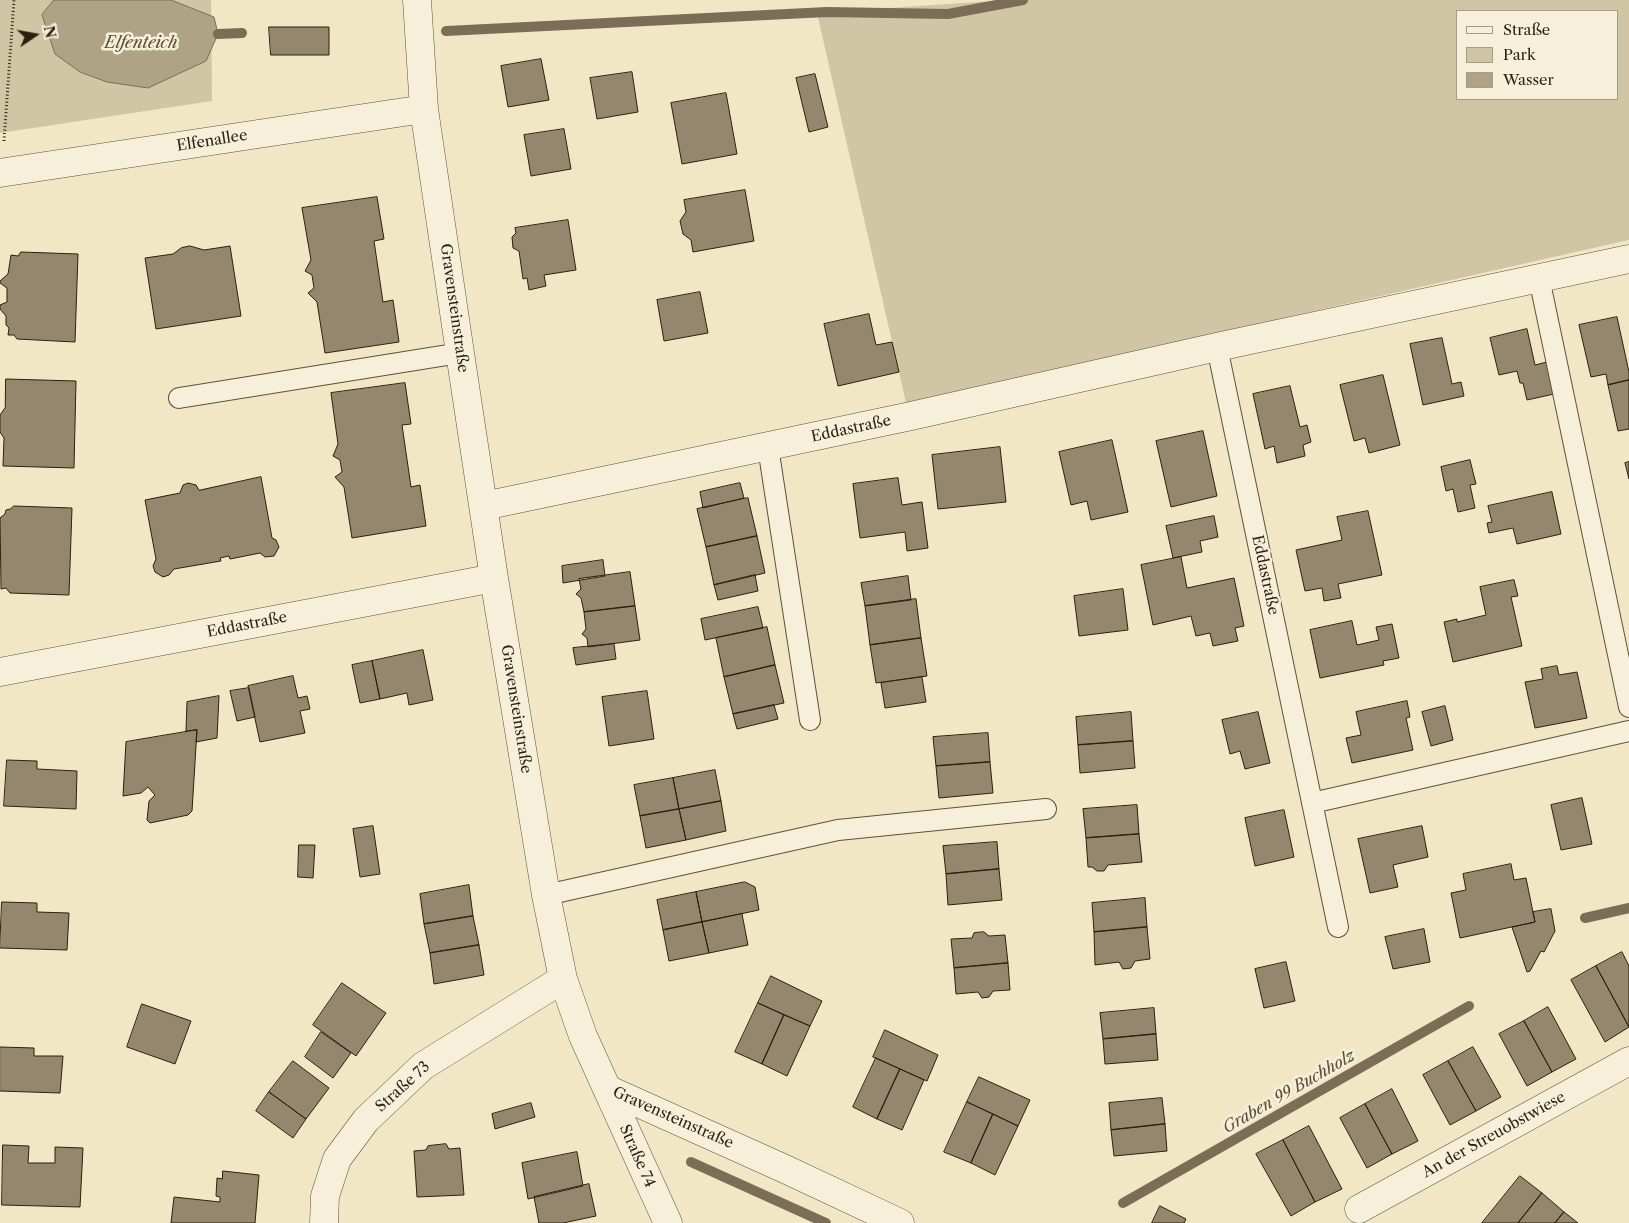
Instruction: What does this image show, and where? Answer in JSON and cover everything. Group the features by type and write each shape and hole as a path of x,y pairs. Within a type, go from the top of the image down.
{"street":[{"name":"Gravensteinstraße","path":"418,0 424,109 494,578 546,896 563,979 583,1036 607,1089 785,1168 900,1223"},
{"name":"Elfenallee","path":"0,173 424,109"},
{"name":"Eddastraße","path":"484,506 768,447 1217,347 1629,259"},
{"name":"Eddastraße","path":"0,672 494,578"},
{"name":"Straße 73","path":"324,1223 325,1196 337,1160 366,1120 423,1066 563,979"},
{"name":"An der Streuobstwiese","path":"1359,1209 1629,1061"},
{"name":"Straße 74","path":"607,1089 668,1223"}],"lane":[{"path":"1539,278 1629,707"},
{"name":"Eddastraße","path":"1217,347 1338,927"},
{"path":"179,398 460,353"},
{"path":"768,447 810,720"},
{"path":"1312,803 1629,731"},
{"path":"546,896 838,830 1046,809"}],"path":[{"path":"4,144 14,0"}],"green space":[{"path":"0,0 211,0 212,101 0,133"},
{"path":"1006,0 1629,0 1629,240 906,403 817,13"}],"water":[{"name":"Elfenteich","path":"54,0 171,0 214,17 218,34 206,61 148,88 107,82 80,72 55,54 42,15"}],"building":[{"path":"269,27 329,27 329,55 271,55"},
{"path":"541,59 549,100 508,107 501,66"},
{"path":"632,72 638,112 597,119 590,78"},
{"path":"815,74 828,127 809,132 796,78"},
{"path":"726,93 737,154 682,164 671,103"},
{"path":"564,129 571,169 531,176 524,135"},
{"path":"745,190 754,241 693,252 691,240 683,234 680,221 686,212 684,200"},
{"path":"377,197 384,239 374,241 383,302 393,300 399,342 325,353 317,302 308,293 314,288 312,275 305,271 311,260 302,208"},
{"path":"568,220 576,270 544,275 546,286 529,290 527,278 523,279 519,251 513,248 512,237 516,233 515,228"},
{"path":"190,246 204,250 230,246 241,316 156,329 145,258 173,254 181,248"},
{"path":"21,252 78,254 75,342 17,339 14,335 8,335 9,328 6,325 6,316 0,309 0,305 7,302 7,288 0,281 8,274 11,255 18,256"},
{"path":"700,292 708,333 664,341 657,300"},
{"path":"869,314 876,345 892,342 899,372 838,386 824,324"},
{"path":"1617,317 1629,380 1608,385 1606,374 1591,377 1579,325"},
{"path":"1527,329 1535,365 1547,362 1554,394 1527,400 1523,383 1520,383 1517,371 1499,375 1490,338"},
{"path":"1442,338 1452,384 1461,382 1464,396 1423,405 1410,344"},
{"path":"1383,375 1400,445 1369,453 1365,438 1354,441 1340,385"},
{"path":"6,379 76,381 74,468 3,466 4,438 0,432 0,415 5,408"},
{"path":"1629,380 1629,429 1618,431 1608,385"},
{"path":"405,383 411,424 402,425 411,487 420,485 426,526 352,538 344,487 335,477 342,472 340,460 333,456 338,444 331,393"},
{"path":"1290,386 1300,427 1307,425 1311,442 1303,445 1305,456 1277,463 1274,446 1265,449 1253,394"},
{"path":"1203,431 1217,496 1171,507 1156,441"},
{"path":"1112,440 1128,512 1091,520 1087,501 1071,505 1059,452"},
{"path":"1000,447 1006,502 938,509 932,455"},
{"path":"1470,460 1476,484 1470,485 1475,508 1458,512 1453,489 1446,491 1441,467"},
{"path":"1629,462 1629,479 1625,463"},
{"path":"261,477 272,538 276,540 279,547 274,556 265,557 260,553 230,559 229,556 220,558 221,561 174,569 169,575 163,577 155,572 153,566 156,559 145,500 180,493 183,485 188,483 196,485 199,490"},
{"path":"898,478 902,505 922,502 928,548 907,551 905,532 860,538 853,484"},
{"path":"740,483 744,498 703,508 700,492"},
{"path":"1552,492 1561,534 1517,544 1513,528 1489,533 1487,523 1492,522 1488,506"},
{"path":"748,498 757,536 706,547 697,509"},
{"path":"14,506 72,508 69,595 10,593 6,588 1,589 0,518 5,514 6,510"},
{"path":"1368,511 1382,575 1338,584 1341,598 1324,601 1322,588 1305,591 1296,550 1342,540 1337,517"},
{"path":"1214,516 1218,537 1200,541 1202,552 1173,558 1166,526"},
{"path":"757,536 765,573 714,585 706,547"},
{"path":"1181,557 1187,588 1234,578 1244,626 1235,628 1238,641 1213,646 1210,633 1196,636 1191,616 1153,625 1141,565"},
{"path":"603,560 605,576 563,583 562,566"},
{"path":"630,572 635,606 584,612 581,598 576,594 581,589 579,579"},
{"path":"755,575 758,591 718,600 714,585"},
{"path":"908,576 911,600 865,606 861,583"},
{"path":"1514,580 1518,596 1511,597 1522,646 1453,662 1444,622 1457,619 1457,622 1486,615 1480,587"},
{"path":"1123,589 1128,630 1079,636 1074,596"},
{"path":"916,599 921,638 870,645 865,606"},
{"path":"635,606 640,640 588,647 587,638 582,634 586,629 584,612"},
{"path":"758,607 763,628 705,640 701,619"},
{"path":"1352,621 1357,645 1379,640 1376,627 1392,624 1399,658 1383,661 1384,665 1320,678 1310,630"},
{"path":"767,627 775,665 724,677 716,638"},
{"path":"921,638 927,676 876,683 870,645"},
{"path":"614,644 616,659 576,665 573,648"},
{"path":"423,650 433,700 409,705 407,693 380,699 372,661"},
{"path":"372,661 380,699 360,703 352,665"},
{"path":"775,665 784,703 733,714 724,677"},
{"path":"1557,666 1559,675 1577,672 1587,718 1535,728 1525,682 1543,679 1541,669"},
{"path":"293,676 298,698 307,696 310,709 300,711 305,733 260,742 248,686"},
{"path":"922,677 926,702 885,708 881,683"},
{"path":"249,688 255,717 237,721 230,691"},
{"path":"647,691 654,739 609,746 602,697"},
{"path":"219,696 217,738 196,742 197,730 186,731 187,702"},
{"path":"1407,701 1410,717 1406,718 1413,750 1352,763 1346,738 1361,735 1356,712"},
{"path":"774,705 778,719 737,729 733,714"},
{"path":"1445,706 1453,740 1431,746 1422,712"},
{"path":"1131,712 1133,741 1078,745 1076,717"},
{"path":"1258,712 1270,763 1245,769 1240,751 1230,754 1222,720"},
{"path":"197,730 192,811 188,815 150,823 147,820 149,801 155,795 148,787 141,793 123,796 126,742"},
{"path":"988,733 990,762 936,766 933,737"},
{"path":"1133,741 1135,768 1080,773 1078,745"},
{"path":"7,760 37,761 37,769 77,771 76,809 4,806"},
{"path":"990,762 993,793 939,798 936,766"},
{"path":"715,770 721,801 679,809 673,778"},
{"path":"673,778 679,809 640,816 634,785"},
{"path":"1582,798 1592,844 1561,850 1551,805"},
{"path":"721,801 726,831 686,840 679,809"},
{"path":"1137,805 1139,834 1086,838 1083,809"},
{"path":"679,809 686,840 646,848 640,816"},
{"path":"1284,810 1294,857 1255,866 1245,818"},
{"path":"373,826 380,874 360,877 353,829"},
{"path":"1422,826 1428,857 1393,865 1398,887 1370,893 1358,839"},
{"path":"1139,834 1142,862 1108,865 1104,871 1097,871 1092,867 1088,867 1086,838"},
{"path":"997,842 999,869 946,874 943,846"},
{"path":"299,845 315,845 313,878 298,877"},
{"path":"1511,864 1514,880 1526,878 1535,922 1460,938 1451,893 1466,890 1463,874"},
{"path":"999,869 1002,900 948,905 946,874"},
{"path":"745,882 755,887 759,910 702,922 696,892"},
{"path":"469,885 473,916 424,924 420,894"},
{"path":"696,892 702,922 663,930 657,900"},
{"path":"1145,898 1147,927 1094,932 1092,903"},
{"path":"2,902 37,903 37,912 69,913 67,950 0,948"},
{"path":"1551,909 1555,931 1544,952 1541,951 1530,971 1527,972 1512,927 1535,922 1533,912"},
{"path":"742,914 748,945 709,953 702,922"},
{"path":"473,916 479,945 430,953 424,924"},
{"path":"702,922 709,953 669,961 663,930"},
{"path":"1147,927 1150,959 1135,961 1131,968 1123,969 1119,962 1095,965 1094,932"},
{"path":"1424,929 1430,962 1393,969 1385,937"},
{"path":"984,932 989,936 1005,935 1008,963 954,968 951,939 972,938 974,933"},
{"path":"479,945 484,975 434,984 430,953"},
{"path":"1622,952 1629,966 1629,1027 1596,966"},
{"path":"1286,962 1295,1001 1264,1008 1255,969"},
{"path":"1008,963 1010,990 993,991 989,997 982,998 978,992 956,994 954,968"},
{"path":"1596,966 1629,1027 1605,1042 1571,980"},
{"path":"771,976 822,1001 810,1026 758,1003"},
{"path":"342,983 386,1013 356,1056 313,1025"},
{"path":"758,1003 784,1015 762,1064 735,1052"},
{"path":"142,1004 191,1021 175,1064 127,1047"},
{"path":"1548,1007 1576,1059 1552,1072 1524,1021"},
{"path":"1154,1008 1156,1034 1103,1039 1100,1013"},
{"path":"784,1015 810,1026 787,1076 762,1064"},
{"path":"1524,1021 1552,1072 1527,1086 1499,1034"},
{"path":"885,1030 938,1055 927,1081 873,1057"},
{"path":"321,1032 351,1053 333,1078 305,1057"},
{"path":"1156,1034 1158,1060 1105,1064 1103,1039"},
{"path":"0,1047 34,1048 34,1056 63,1056 60,1093 0,1091"},
{"path":"1473,1047 1501,1097 1476,1111 1448,1061"},
{"path":"876,1058 900,1069 877,1119 853,1107"},
{"path":"293,1061 329,1088 306,1119 269,1092"},
{"path":"1448,1061 1476,1111 1450,1125 1423,1075"},
{"path":"900,1069 924,1080 902,1130 877,1119"},
{"path":"979,1077 1030,1100 1018,1126 967,1102"},
{"path":"1392,1089 1418,1141 1392,1154 1365,1104"},
{"path":"269,1092 306,1119 293,1138 256,1111"},
{"path":"1162,1098 1165,1124 1111,1130 1109,1103"},
{"path":"967,1102 993,1114 971,1163 944,1152"},
{"path":"531,1103 535,1117 495,1129 492,1114"},
{"path":"1365,1104 1392,1154 1367,1168 1340,1118"},
{"path":"993,1114 1018,1126 995,1175 971,1163"},
{"path":"1165,1124 1167,1151 1114,1156 1111,1130"},
{"path":"1309,1126 1342,1189 1315,1202 1283,1140"},
{"path":"1283,1140 1315,1202 1291,1216 1256,1154"},
{"path":"446,1144 449,1149 460,1148 464,1195 417,1197 414,1151 426,1150 428,1146"},
{"path":"3,1145 29,1146 28,1163 55,1163 55,1147 83,1148 80,1207 2,1205"},
{"path":"577,1152 583,1186 528,1199 522,1163"},
{"path":"223,1171 259,1175 255,1223 171,1223 174,1197 220,1202 220,1197 216,1196 217,1178 222,1179"},
{"path":"1520,1176 1542,1193 1518,1223 1482,1223"},
{"path":"589,1184 596,1216 563,1223 539,1223 534,1197"},
{"path":"1542,1193 1564,1212 1555,1223 1518,1223"},
{"path":"1160,1206 1186,1219 1184,1223 1152,1223"},
{"path":"1564,1212 1578,1223 1555,1223"}],"waterway":[{"path":"446,31 827,12 948,14 1023,0"},
{"path":"218,34 242,33"},
{"name":"Graben 99 Buchholz","path":"1585,918 1629,908"},
{"name":"Graben 99 Buchholz","path":"1123,1203 1469,1006"},
{"name":"Graben 99 Buchholz","path":"691,1162 826,1223"}]}
